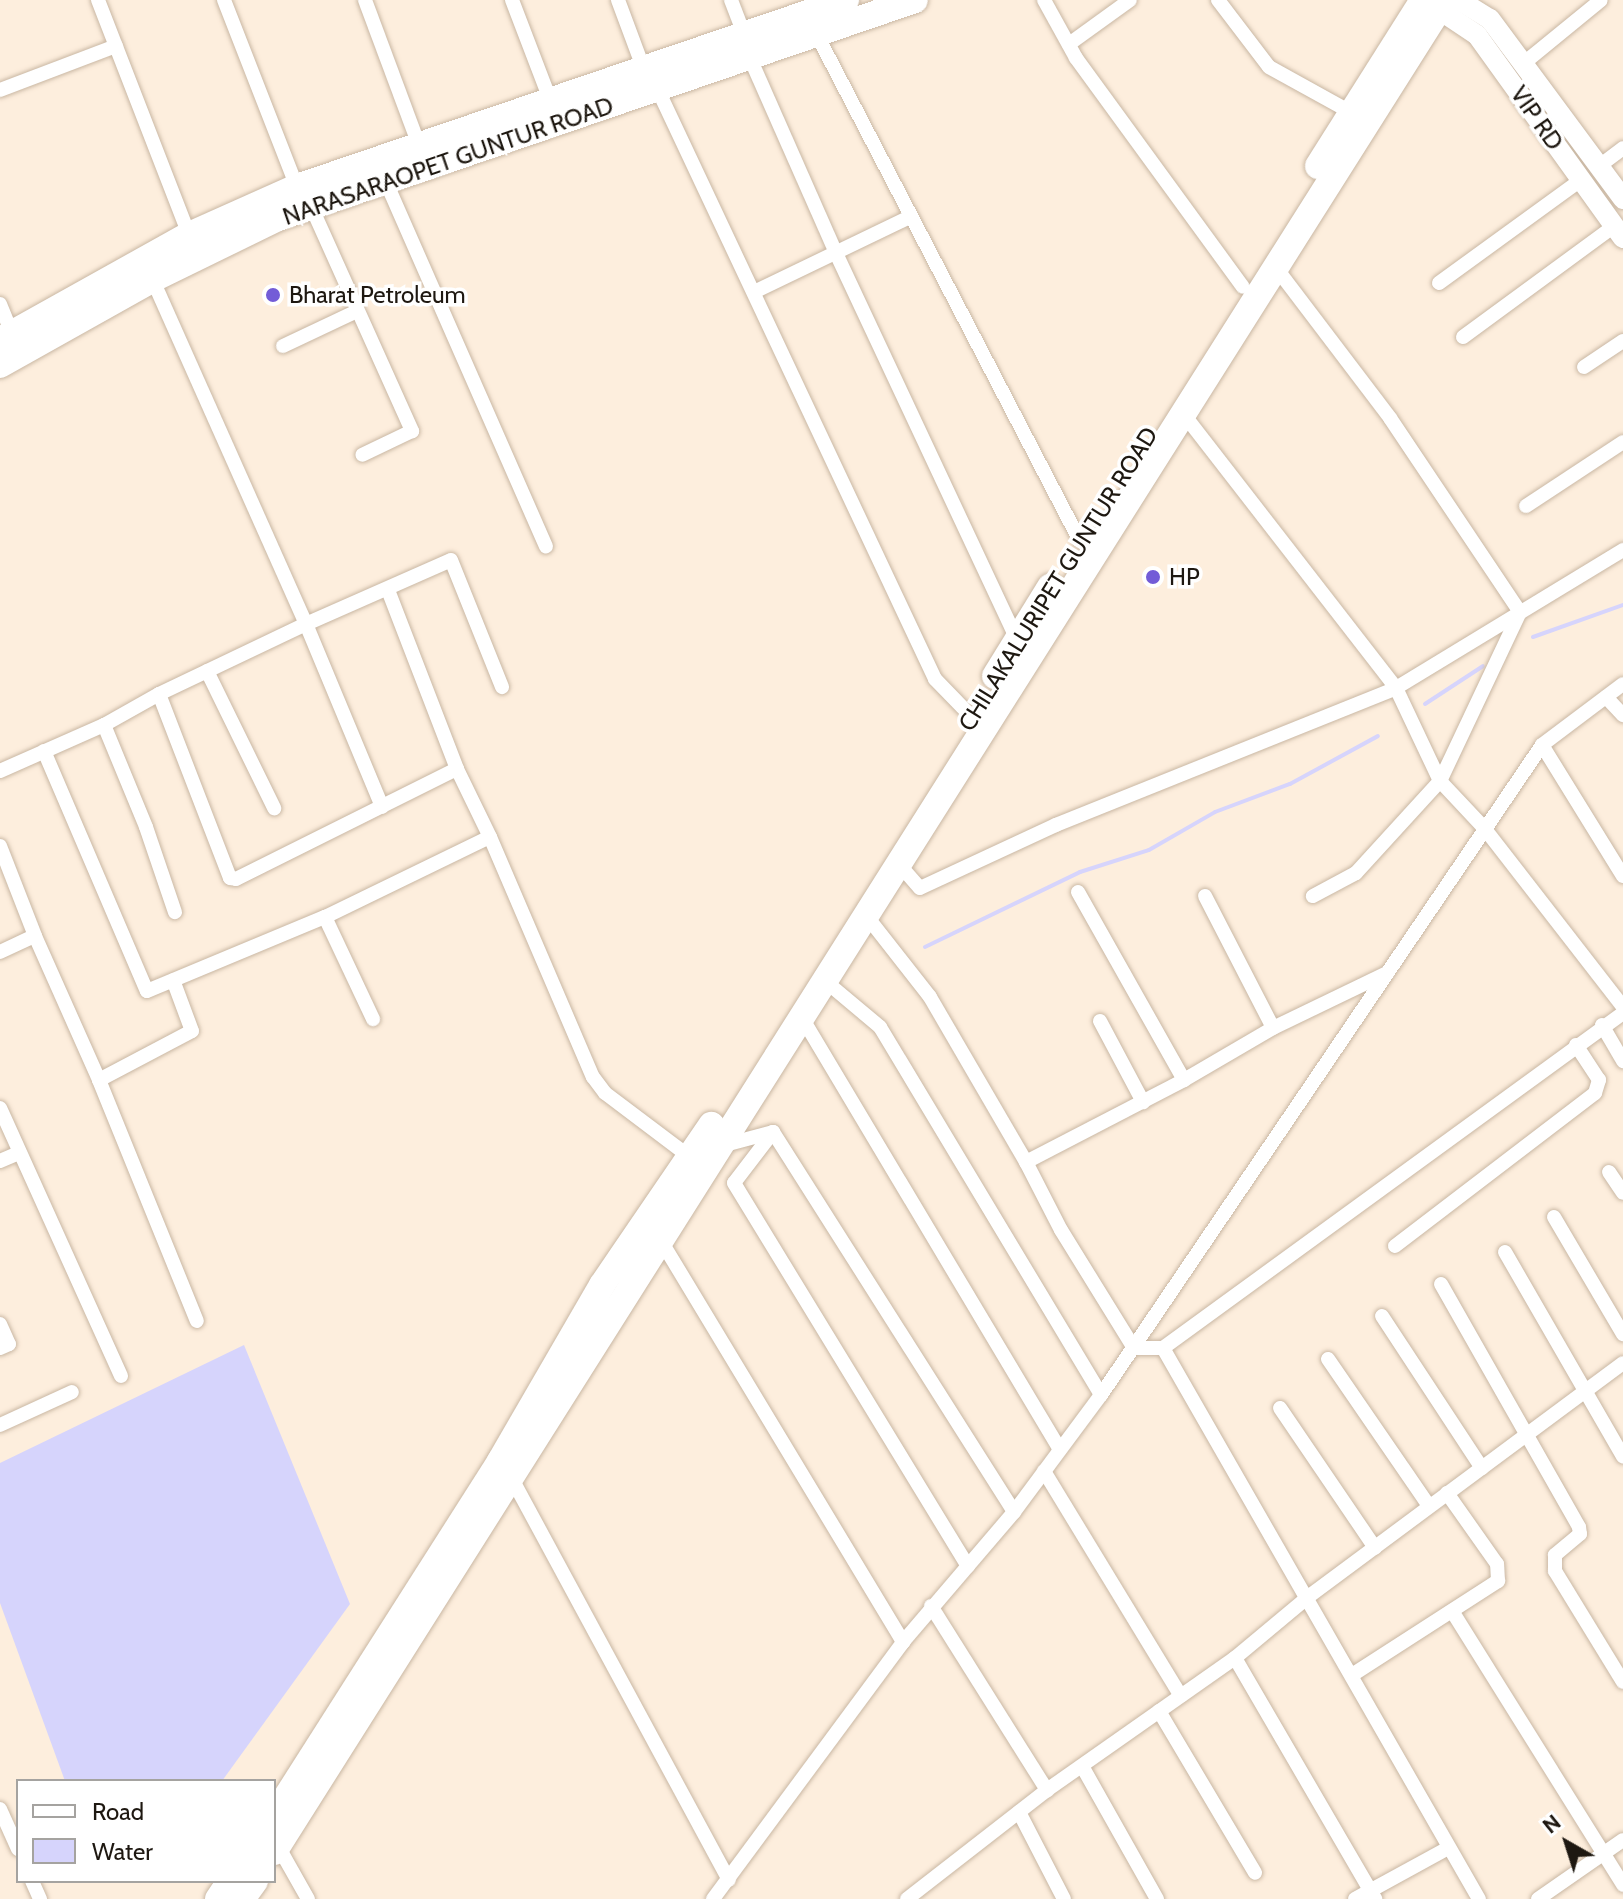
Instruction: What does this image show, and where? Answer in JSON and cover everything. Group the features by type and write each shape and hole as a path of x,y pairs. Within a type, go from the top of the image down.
{"highway":[{"name":"NARASARAOPET GUNTUR ROAD","path":"6,337 149,270 247,232 304,196 386,182 651,80 748,47 846,0"},
{"name":"NARASARAOPET GUNTUR ROAD","path":"748,47 817,35 915,0"},
{"name":"CHILAKALURIPET GUNTUR ROAD","path":"276,1849 898,863 978,720 1017,639 1243,287 1438,2"},
{"name":"NARASARAOPET GUNTUR ROAD","path":"0,365 149,270 189,235 304,196 419,145 551,102 651,80"},
{"name":"CHILAKALURIPET GUNTUR ROAD","path":"276,1813 500,1461 602,1285 690,1157 1182,412 1274,265 1358,117"}],"street":[{"path":"98,0 189,235"},
{"path":"224,0 304,196 412,431 362,455"},
{"path":"365,0 419,145"},
{"path":"512,0 551,102"},
{"path":"618,0 651,80 935,679 978,720"},
{"path":"731,0 835,251 1017,639"},
{"path":"1044,0 1069,44 1243,287"},
{"path":"1069,44 1130,0"},
{"path":"1218,0 1269,67 1358,117"},
{"path":"1524,63 1601,0"},
{"name":"VIP RD","path":"1438,2 1490,19 1623,199"},
{"name":"VIP RD","path":"1438,2 1477,35 1619,232"},
{"path":"817,35 1080,541"},
{"path":"0,90 116,46"},
{"path":"1598,167 1623,148"},
{"path":"1439,283 1581,180"},
{"path":"386,182 546,546"},
{"path":"754,292 910,217"},
{"path":"1463,337 1619,232"},
{"path":"1274,265 1390,418 1520,612"},
{"path":"149,270 306,624 382,807"},
{"path":"0,304 6,337"},
{"path":"283,346 357,311"},
{"path":"1584,367 1623,341"},
{"path":"1134,1348 1163,1348 1623,1010 1485,829 1440,781 1396,688 1182,412"},
{"path":"1526,506 1623,442"},
{"path":"898,863 920,888 1056,825 1396,688 1623,550"},
{"path":"0,771 104,725 159,694 306,624 451,560 502,687"},
{"path":"388,590 457,769 490,837 593,1077 605,1093 690,1157"},
{"path":"1313,896 1356,873 1440,781 1520,612"},
{"path":"207,671 274,808"},
{"path":"713,1899 903,1642 1014,1512 1101,1395 1542,745 1623,684"},
{"path":"159,694 230,878 236,879 457,769"},
{"path":"1606,697 1623,715"},
{"path":"104,725 146,827 175,912"},
{"path":"1542,745 1623,876"},
{"path":"44,751 147,991 325,917 490,837"},
{"path":"0,846 197,1321"},
{"path":"1078,892 1184,1080"},
{"path":"1205,896 1273,1028"},
{"path":"865,914 930,997 1026,1162 1061,1230 1134,1348"},
{"path":"325,917 373,1019"},
{"path":"0,952 35,936"},
{"path":"1026,1162 1184,1080 1273,1028 1388,972"},
{"path":"99,1080 192,1031 173,980"},
{"path":"824,980 880,1027 1101,1395"},
{"path":"801,1015 1059,1448"},
{"path":"1100,1021 1143,1102"},
{"path":"1602,1025 1623,1061"},
{"path":"1395,1246 1595,1093 1599,1080 1576,1045"},
{"path":"0,1108 121,1376"},
{"path":"718,1147 773,1132"},
{"path":"773,1132 1014,1512"},
{"path":"773,1132 734,1183 968,1566"},
{"path":"0,1161 19,1153"},
{"path":"1609,1172 1623,1193"},
{"path":"1554,1217 1623,1334"},
{"path":"660,1239 903,1642"},
{"path":"1505,1252 1623,1456"},
{"path":"1441,1284 1579,1527 1580,1534 1555,1555 1555,1571 1623,1682"},
{"path":"1382,1316 1482,1468"},
{"path":"0,1324 9,1344 0,1348"},
{"path":"1163,1348 1212,1439 1308,1597 1479,1899"},
{"path":"1328,1359 1429,1506"},
{"path":"907,1899 1047,1790 1235,1658 1308,1597 1623,1363"},
{"path":"0,1425 72,1392"},
{"path":"1280,1408 1375,1548"},
{"path":"1044,1471 1181,1696"},
{"path":"511,1477 729,1880"},
{"path":"1352,1675 1492,1587 1499,1573 1447,1493"},
{"path":"931,1606 1047,1790"},
{"path":"1452,1611 1623,1885"},
{"path":"1235,1658 1373,1895"},
{"path":"1159,1711 1255,1873"},
{"path":"1082,1766 1157,1899"},
{"path":"0,1809 16,1845"},
{"path":"1019,1812 1064,1899"},
{"path":"1538,1899 1623,1840"},
{"path":"1355,1899 1373,1895 1448,1848"},
{"path":"276,1849 308,1899"}],"water":[{"path":"244,1345 350,1604 223,1779 64,1779 0,1603 0,1463"}],"waterway":[{"path":"1533,637 1623,605"},
{"path":"1425,704 1483,666"},
{"path":"925,947 1080,872 1149,850 1215,812 1290,784 1378,736"}],"place":[{"name":"Bharat Petroleum","path":"273,295"},
{"name":"HP","path":"1153,577"}]}
